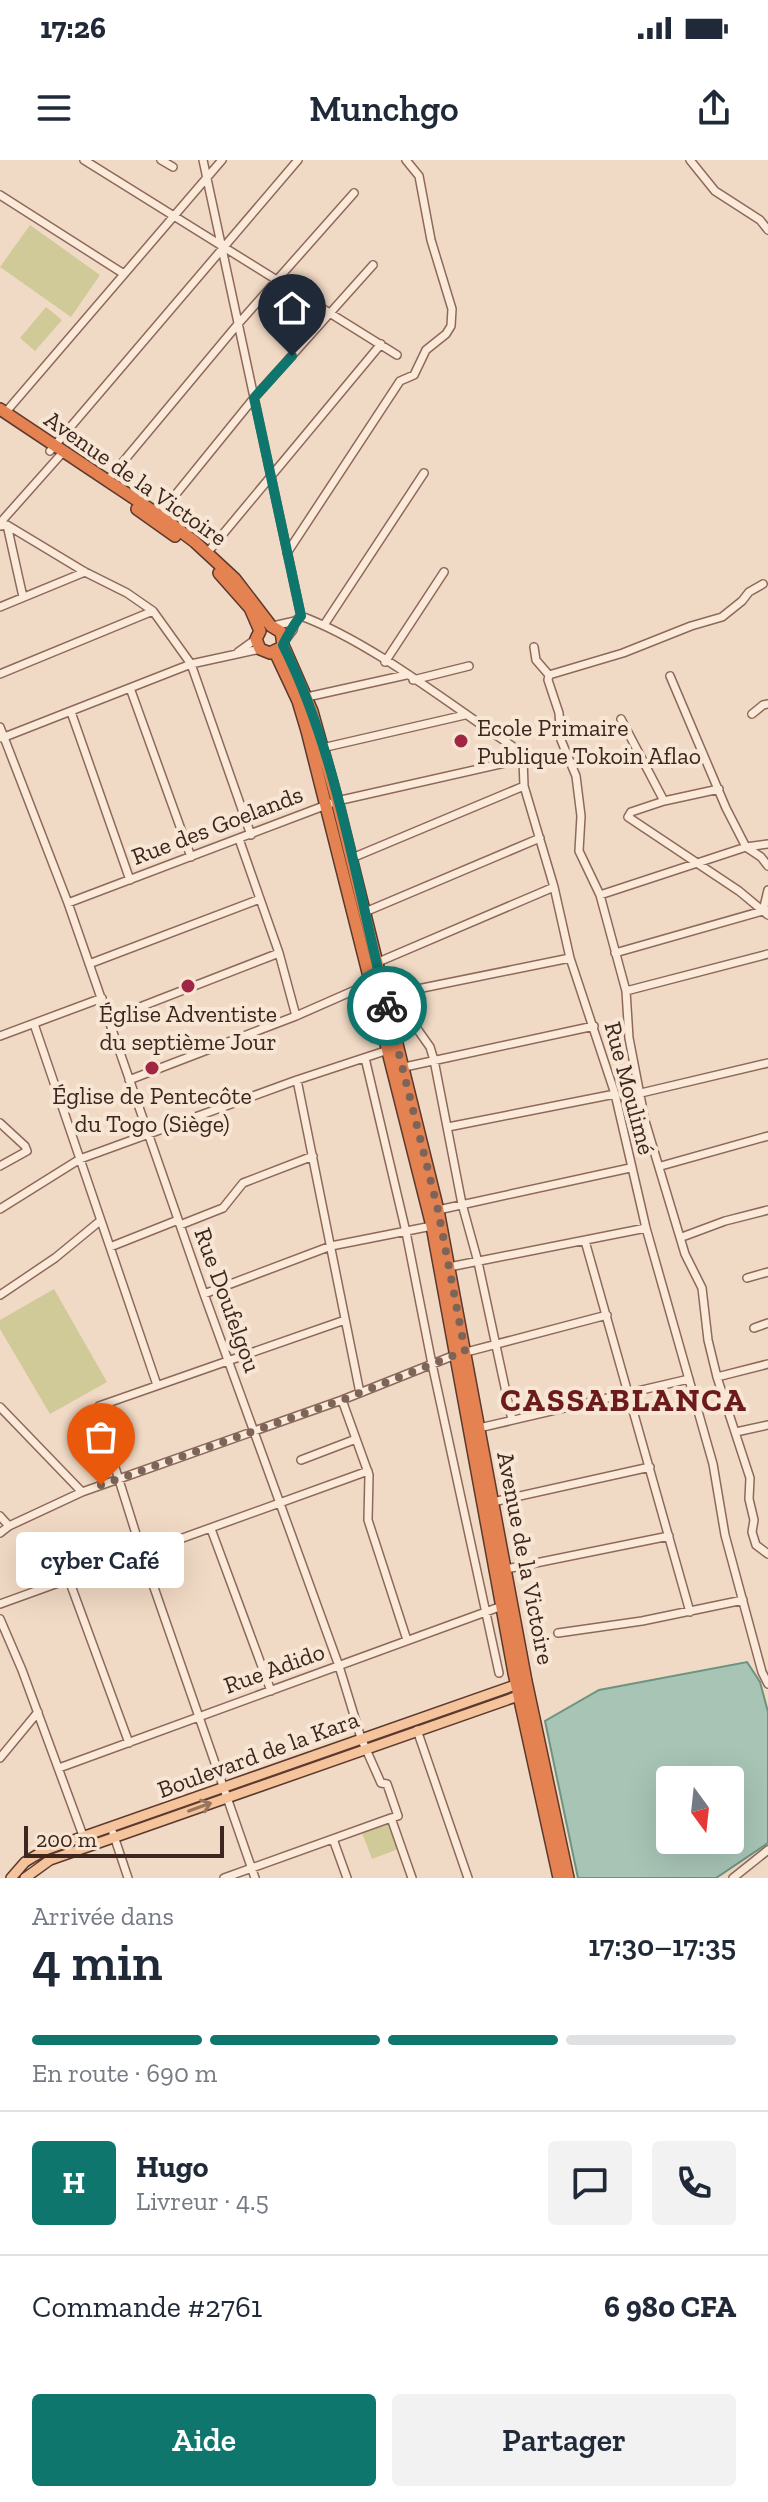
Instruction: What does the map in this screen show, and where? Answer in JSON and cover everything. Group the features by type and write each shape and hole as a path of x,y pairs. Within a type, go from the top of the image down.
{"highway":[{"name":"Avenue de la Victoire","path":"2,413 203,557 250,608 264,634"},
{"name":"Avenue de la Victoire","path":"57,451 159,515 208,552 249,595 264,634"},
{"path":"281,632 280,647 270,653 264,634 281,632"},
{"name":"Avenue de la Victoire","path":"280,647 307,697 352,858 384,993 393,1048 479,1428 559,1878"},
{"name":"Avenue de la Victoire","path":"280,647 303,715 371,983 393,1048"},
{"name":"Avenue de la Victoire","path":"398,1069 438,1210 502,1606 568,1878"}],"main road":[{"name":"Boulevard de la Kara","path":"25,1878 44,1863 88,1847 112,1832 223,1787 417,1730 523,1688"},
{"name":"Boulevard de la Kara","path":"11,1878 38,1853 84,1836 112,1832 227,1797 363,1744 523,1688"}],"street":[{"path":"84,160 96,163 174,218 397,355"},
{"path":"161,160 173,167"},
{"path":"203,160 287,553 298,619 280,647"},
{"path":"2,413 222,160"},
{"path":"3,520 222,247 298,160"},
{"path":"287,553 400,381 414,375 426,350 451,326 452,309 431,240 419,176 406,160"},
{"path":"690,160 715,191 760,220 768,230"},
{"path":"107,481 238,324 354,193"},
{"path":"0,195 124,274"},
{"path":"159,515 254,398 373,265"},
{"path":"208,552 381,344"},
{"path":"324,625 424,473"},
{"path":"3,520 153,611 191,664 251,835"},
{"path":"3,520 23,597"},
{"path":"0,607 85,572"},
{"path":"385,662 444,572"},
{"path":"549,675 623,653 722,617 749,592 763,584"},
{"path":"0,674 153,611"},
{"path":"2,738 191,664 238,652 264,634 298,619 324,625 385,662 512,746 523,759"},
{"path":"534,647 536,660 549,675 559,713 561,740 576,776 581,816 579,851 600,895 626,991 629,1038 645,1121 685,1254 702,1288 708,1340 717,1377 750,1478 749,1499 754,1520 752,1532 756,1545 768,1554"},
{"path":"307,697 469,666"},
{"path":"670,676 746,847 768,866"},
{"path":"130,688 191,857"},
{"path":"752,714 768,704"},
{"path":"71,712 130,880"},
{"path":"322,748 465,715"},
{"path":"621,719 664,801"},
{"name":"Rue Doufelgou","path":"0,727 102,998 204,1294 339,1666 363,1744 381,1783 387,1784 398,1816 391,1818 412,1878"},
{"name":"Rue des Goelands","path":"68,903 337,801 523,759"},
{"name":"Rue Moulimé","path":"523,759 524,786 554,887 570,958 615,1094 630,1168 713,1464 725,1535 768,1684"},
{"path":"352,858 524,786"},
{"path":"719,789 664,801 631,812 628,817 766,912"},
{"path":"365,912 540,838"},
{"path":"239,839 279,953 296,1016"},
{"path":"600,895 746,847 768,844"},
{"path":"376,963 554,887"},
{"path":"766,912 768,890"},
{"path":"89,964 260,899"},
{"path":"615,953 766,912"},
{"path":"109,1019 279,953"},
{"path":"626,991 768,954"},
{"path":"384,993 393,994 570,958"},
{"path":"129,1080 296,1016 371,983"},
{"path":"0,1036 102,998"},
{"path":"406,1013 430,1047 434,1060 462,1204 497,1343 512,1420"},
{"path":"34,1024 157,1385"},
{"path":"398,1069 594,1026"},
{"path":"0,1209 80,1159 393,1048"},
{"path":"365,1058 406,1232 499,1673"},
{"path":"641,1093 768,1063"},
{"path":"297,1080 360,1393"},
{"path":"448,1127 615,1094"},
{"path":"0,1123 27,1151 0,1166"},
{"path":"661,1166 768,1136"},
{"path":"110,1247 223,1208 243,1183 313,1156"},
{"path":"438,1210 630,1168"},
{"path":"682,1237 768,1210"},
{"path":"0,1295 55,1258 100,1221"},
{"path":"204,1294 331,1246 432,1226"},
{"path":"449,1267 646,1228"},
{"path":"585,1241 690,1612"},
{"path":"747,1278 768,1272"},
{"path":"0,1533 82,1492 342,1400 460,1353 607,1315"},
{"path":"255,1878 142,1553 97,1410 99,1406 345,1320"},
{"path":"754,1328 768,1323"},
{"path":"717,1377 768,1364"},
{"path":"479,1428 689,1379"},
{"path":"342,1400 368,1471 368,1520 407,1640"},
{"path":"0,1407 82,1492"},
{"path":"736,1432 768,1425"},
{"path":"301,1460 356,1439"},
{"path":"493,1502 650,1467"},
{"path":"0,1604 368,1471"},
{"path":"0,1516 9,1526"},
{"path":"211,1529 271,1691"},
{"path":"506,1569 669,1536"},
{"path":"69,1580 129,1743"},
{"path":"558,1633 690,1612 743,1600"},
{"name":"Rue Adido","path":"59,1768 502,1606"},
{"path":"0,1619 88,1847"},
{"path":"0,1758 38,1712"},
{"path":"417,1730 468,1878"},
{"path":"224,1878 391,1818"},
{"path":"112,1832 128,1878"},
{"path":"333,1839 347,1878"},
{"path":"733,1878 768,1850"}],"shaded area":[{"path":"30,225 100,275 71,317 0,267"},
{"path":"46,307 62,320 35,351 20,338"},
{"path":"54,1289 107,1382 50,1414 0,1329 0,1320"},
{"path":"747,1662 760,1682 768,1712 768,1843 716,1878 578,1878 545,1721 599,1690"},
{"path":"388,1823 398,1849 372,1859 362,1833"}],"way so far":[{"path":"101,1485 342,1400 465,1351 438,1210 387,1006"}],"place":[{"name":"Ecole Primaire Publique Tokoin Aflao","path":"461,741"},
{"name":"Église Adventiste du septième Jour","path":"188,986"},
{"name":"Église de Pentecôte du Togo (Siège)","path":"152,1068"},
{"name":"cyber Café","path":"101,1485"}],"district":[{"name":"CASSABLANCA","path":"624,1400"}],"route":[{"path":"292,356 254,398 301,616 295,621 283,645 315,722 345,829 387,1006"}]}
